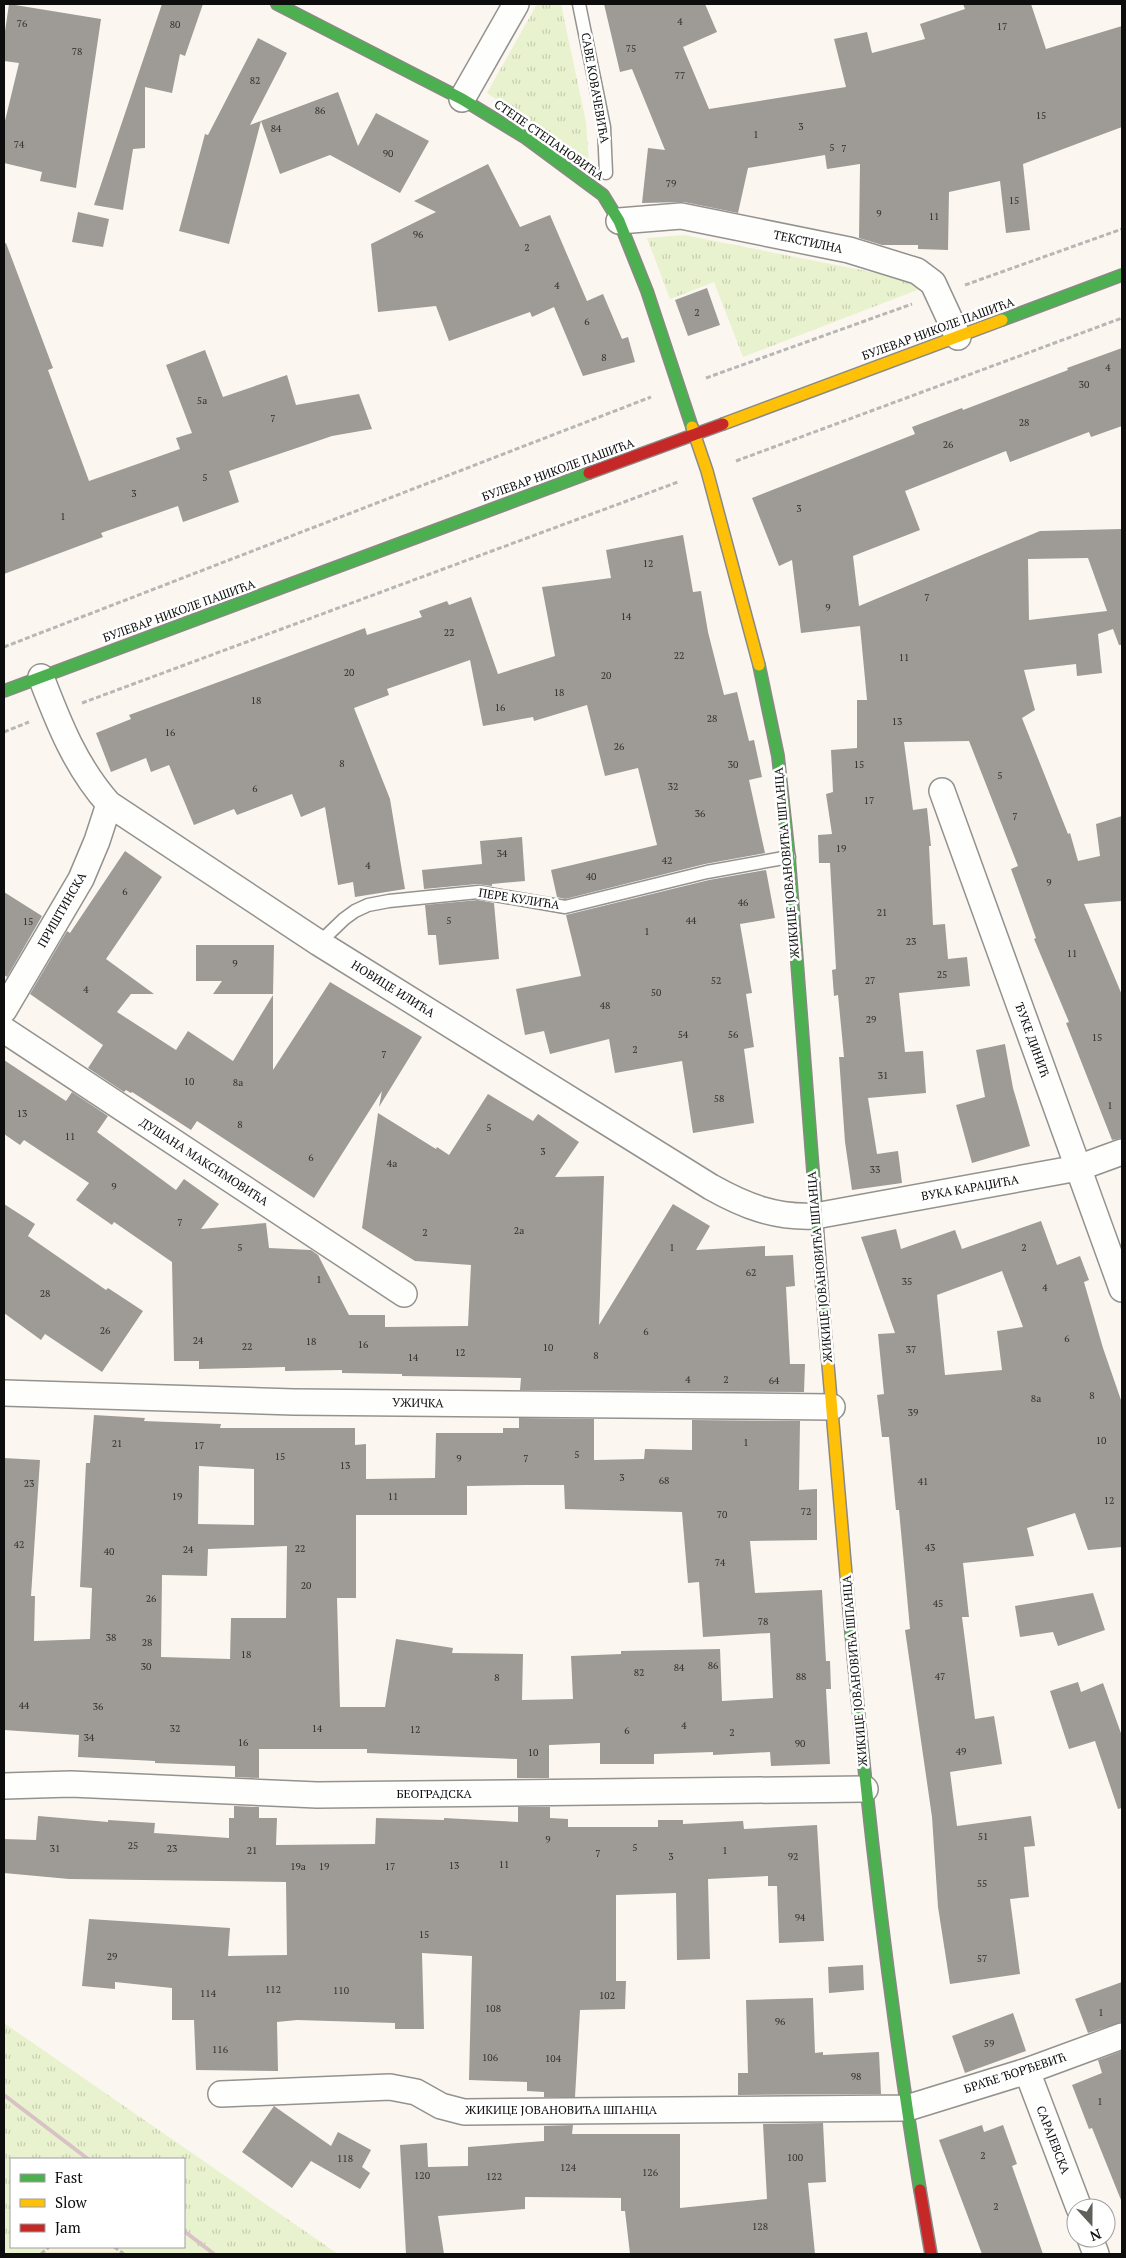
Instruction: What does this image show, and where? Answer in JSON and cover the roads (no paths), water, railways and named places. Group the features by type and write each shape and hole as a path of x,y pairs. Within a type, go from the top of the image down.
{"street":[{"name":"СТЕПЕ СТЕПАНОВИЋА","path":"277,4 462,99 580,176 603,195 619,221 647,291 696,434"},
{"path":"462,99 516,4"},
{"name":"ТЕКСТИЛНА","path":"619,221 682,216 849,250 917,271 933,283 958,337"},
{"name":"БУЛЕВАР НИКОЛЕ ПАШИЋА","path":"4,691 1122,275"},
{"name":"ЖИКИЦЕ ЈОВАНОВИЋА ШПАНЦА","path":"696,434 763,679 778,756 789,857 815,1216 865,1789 907,2108 931,2254"},
{"name":"НОВИЦЕ ИЛИЋА","path":"41,677 73,756 90,783 109,804 320,943 718,1191 740,1203 768,1213 794,1217 815,1216"},
{"name":"ЂУКЕ ДИНИЋ","path":"942,791 1122,1289"},
{"name":"ПРИШТИНСКА","path":"4,1010 81,879 97,841 109,804"},
{"name":"ДУШАНА МАКСИМОВИЋА","path":"4,1030 404,1294"},
{"name":"ВУКА КАРАЏИЋА","path":"815,1216 1078,1168 1122,1152"},
{"name":"УЖИЧКА","path":"4,1393 294,1402 832,1407"},
{"name":"БЕОГРАДСКА","path":"4,1786 71,1784 317,1795 865,1789"},
{"name":"БРАЋЕ ЂОРЂЕВИЋ","path":"907,2108 1027,2071 1122,2036"},
{"name":"САРАЈЕВСКА","path":"1027,2071 1075,2198"},
{"name":"ЖИКИЦЕ ЈОВАНОВИЋА ШПАНЦА","path":"221,2094 390,2087 416,2092 441,2106 464,2112 907,2108"}],"lane":[{"name":"САВЕ КОВАЧЕВИЋА","path":"579,4 604,126 606,173"},
{"name":"ПЕРЕ КУЛИЋА","path":"320,943 344,918 355,911 382,902 478,892 565,907 707,872 789,857"}],"railway":[{"path":"4,2095 87,2158"},
{"path":"185,2232 214,2254"}]}
